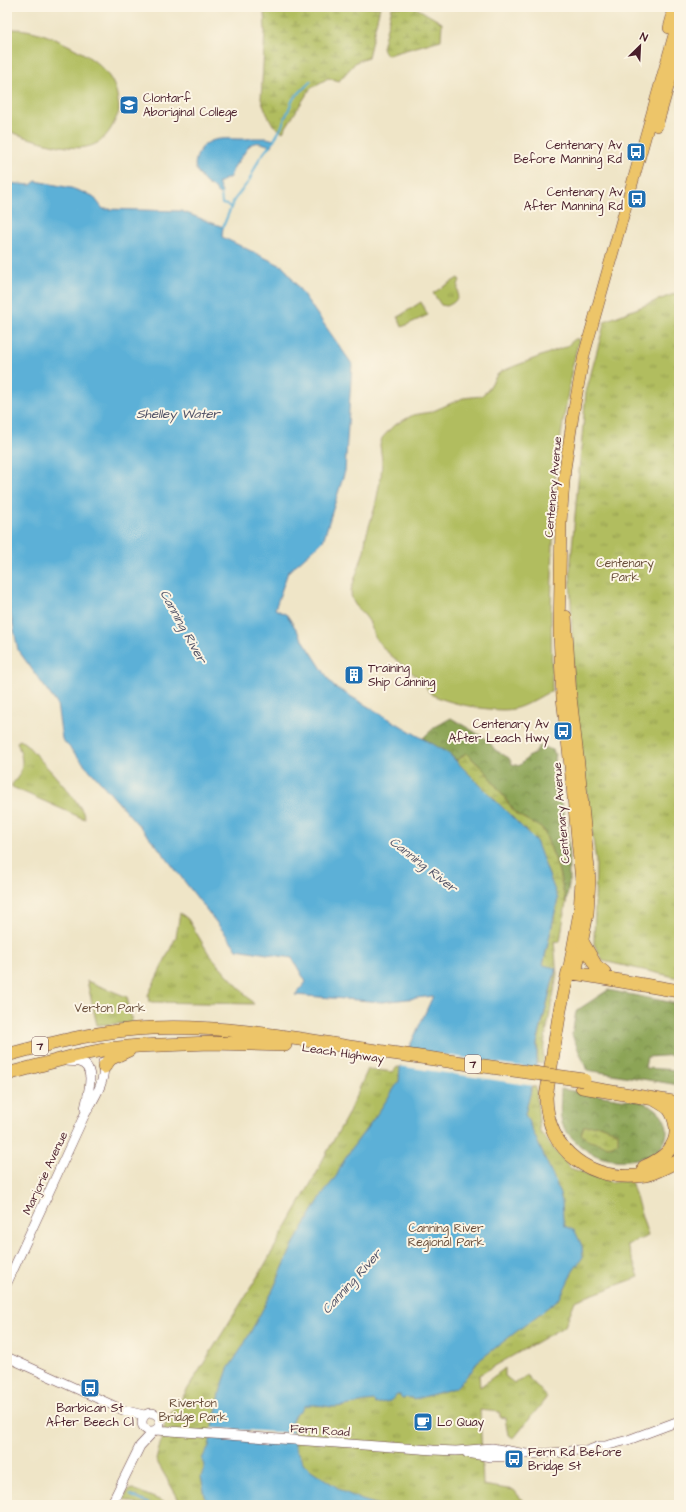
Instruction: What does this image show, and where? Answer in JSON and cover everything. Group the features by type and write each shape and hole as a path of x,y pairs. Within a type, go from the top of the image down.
{"highway":[{"path":"583,943 596,966 604,972"},
{"path":"573,969 604,972 679,985"},
{"path":"573,969 679,991"},
{"path":"573,969 553,1098 556,1124 563,1138 572,1149 590,1162 618,1170 644,1167 656,1162 667,1154 674,1144 677,1133 675,1120 669,1110 654,1099"},
{"path":"573,969 560,1010 546,1097 550,1123 556,1138 568,1154 587,1168 618,1176 646,1174 679,1161"},
{"name":"Leach Highway","path":"7,1055 101,1033 153,1028 198,1028 276,1036 363,1052 583,1084 679,1095"},
{"path":"72,1039 90,1042 97,1051"},
{"name":"Leach Highway","path":"7,1074 97,1051 138,1046 210,1043 273,1044 363,1052"},
{"path":"104,1066 110,1060 138,1046"},
{"name":"Leach Highway","path":"583,1084 679,1103"}],"main road":[{"path":"650,123 661,59 672,17 670,7"},
{"name":"Centenary Avenue","path":"573,969 581,881 562,698 559,634 561,522 565,469 584,355 679,17"},
{"name":"Centenary Avenue","path":"573,969 583,943 589,899 589,863 571,697 566,621 567,534 572,460 580,408 589,365 624,235 679,49"}],"street":[{"path":"97,1051 102,1056 104,1066"},
{"name":"Marjorie Avenue","path":"57,1061 80,1062 88,1070 90,1083 84,1116"},
{"name":"Marjorie Avenue","path":"7,1283 84,1116 96,1094 103,1077 104,1066"},
{"path":"7,1357 124,1410 129,1416 142,1422 147,1431 154,1431"},
{"path":"111,1505 140,1446 159,1426 160,1421 158,1416 152,1413 142,1422 140,1446"},
{"name":"Fern Road","path":"160,1421 182,1432"},
{"name":"Fern Road","path":"154,1431 298,1440 407,1449 456,1451 492,1448 526,1454 587,1450 605,1446 679,1421"}],"green space":[{"path":"270,7 380,7 368,57 356,62 339,81 328,78 310,89 283,132 273,125 261,99 265,31 264,12"},
{"path":"392,7 415,7 442,23 441,40 388,55 384,53 382,48"},
{"path":"7,30 33,31 59,41 84,54 100,66 107,74 116,91 119,111 111,129 99,142 86,147 68,147 24,137 7,130"},
{"path":"458,278 460,280 458,284 457,298 447,306 441,305 433,293"},
{"name":"Centenary Park","path":"679,292 679,978 603,961 594,944 596,861 574,697 570,571 586,392 605,321"},
{"path":"421,302 428,315 402,327 398,317"},
{"path":"575,339 579,339 572,368 555,473 551,611 551,691 523,706 505,710 495,710 457,704 436,697 430,693 424,683 379,643 374,635 370,623 355,604 351,595 351,590 364,551 366,536 375,507 381,476 382,461 380,445 382,438 393,426 413,415 431,412 463,398 481,396 487,391 497,375 502,371 567,346"},
{"path":"451,718 488,740 495,750 509,758 512,764 519,766 529,756 534,754 539,746 553,750 555,754 554,759 556,766 553,784 554,791 561,803 568,827 569,884 566,903 557,864 543,829 516,814 486,772 466,753 457,761 449,754 423,738 435,727"},
{"path":"20,740 26,744 60,781 78,803 85,819 12,787 12,784 20,774 22,764 21,754 17,742"},
{"path":"466,753 486,772 516,814 543,829 557,864 566,903 560,942 554,941 557,975 544,1045 543,1064 537,1063 537,1043 556,969 543,965 558,899 457,761"},
{"path":"180,913 188,919 209,954 254,1004 149,1002 148,995 176,937"},
{"name":"Verton Park","path":"87,981 127,997 132,1023 97,1025"},
{"path":"608,990 679,1004 679,1055 647,1057 645,1068 679,1070 679,1085 587,1070 572,1035 576,1011"},
{"name":"Canning River","path":"397,1067 536,1087 540,1132 570,1168 611,1182 631,1181 648,1236 627,1245 639,1277 575,1301 565,1326 479,1375 480,1387 505,1368 505,1376 514,1383 521,1380 526,1375 547,1397 514,1438 508,1435 505,1418 500,1417 500,1412 480,1410 483,1485 514,1490 526,1505 178,1505 178,1498 156,1460 166,1420 184,1395 264,1266 347,1116 368,1069 393,1072"},
{"path":"561,1089 639,1101 653,1107 660,1112 667,1126 665,1141 652,1155 632,1160 614,1160 597,1156 589,1152 574,1140 562,1123 560,1106"},
{"path":"600,1125 618,1132 618,1143 609,1146 589,1141 581,1134 584,1126"},
{"path":"133,1489 164,1502 167,1505 153,1505 131,1494 130,1496 149,1505 138,1505 124,1499 128,1490"}],"water":[{"path":"267,138 274,140 271,146 263,143 250,145 234,167 230,177 218,183 222,193 218,194 214,188 204,181 196,169 195,166 198,154 208,142 222,139"},
{"name":"Shelley Water","path":"36,181 71,188 93,196 103,209 181,211 223,227 222,237 284,267 352,364 345,471 323,541 288,572 275,609 287,615 333,686 449,754 536,841 558,899 543,965 556,968 537,1043 537,1067 525,1114 557,1185 562,1201 565,1226 575,1231 582,1246 583,1257 573,1271 560,1298 477,1362 472,1371 455,1388 413,1400 412,1398 405,1397 404,1399 401,1398 400,1395 397,1395 390,1401 375,1404 374,1401 336,1407 308,1405 304,1406 301,1411 294,1416 290,1426 294,1434 294,1446 304,1464 344,1492 362,1500 379,1505 207,1505 201,1477 205,1465 202,1459 209,1446 221,1389 228,1369 243,1346 271,1294 294,1243 321,1197 337,1175 350,1151 399,1081 400,1067 433,996 382,1002 295,995 306,982 292,958 237,949 157,846 62,739 57,704 18,650 7,596 7,183 31,185"}],"pier":[{"path":"406,1049 538,1069 534,1086 398,1066"},
{"path":"211,1428 296,1433 296,1439 208,1438"}],"waterway":[{"path":"223,227 234,200 249,181 259,159 274,140 281,128 293,99 311,81"},
{"path":"221,193 222,204 231,207"},
{"path":"130,1495 151,1505"},
{"path":"7,1501 22,1505"}],"place":[{"name":"Clontarf Aboriginal College","path":"129,105"},
{"name":"Centenary Av Before Manning Rd","path":"636,152"},
{"name":"Centenary Av After Manning Rd","path":"637,199"},
{"name":"Training Ship Canning","path":"354,675"},
{"name":"Centenary Av After Leach Hwy","path":"563,731"},
{"name":"Barbican St After Beech Cl","path":"90,1388"},
{"name":"Lo Quay","path":"423,1422"},
{"name":"Fern Rd Before Bridge St","path":"514,1459"}],"park label":[{"name":"Canning River Regional Park","path":"446,1235"},
{"name":"Riverton Bridge Park","path":"193,1410"}]}
